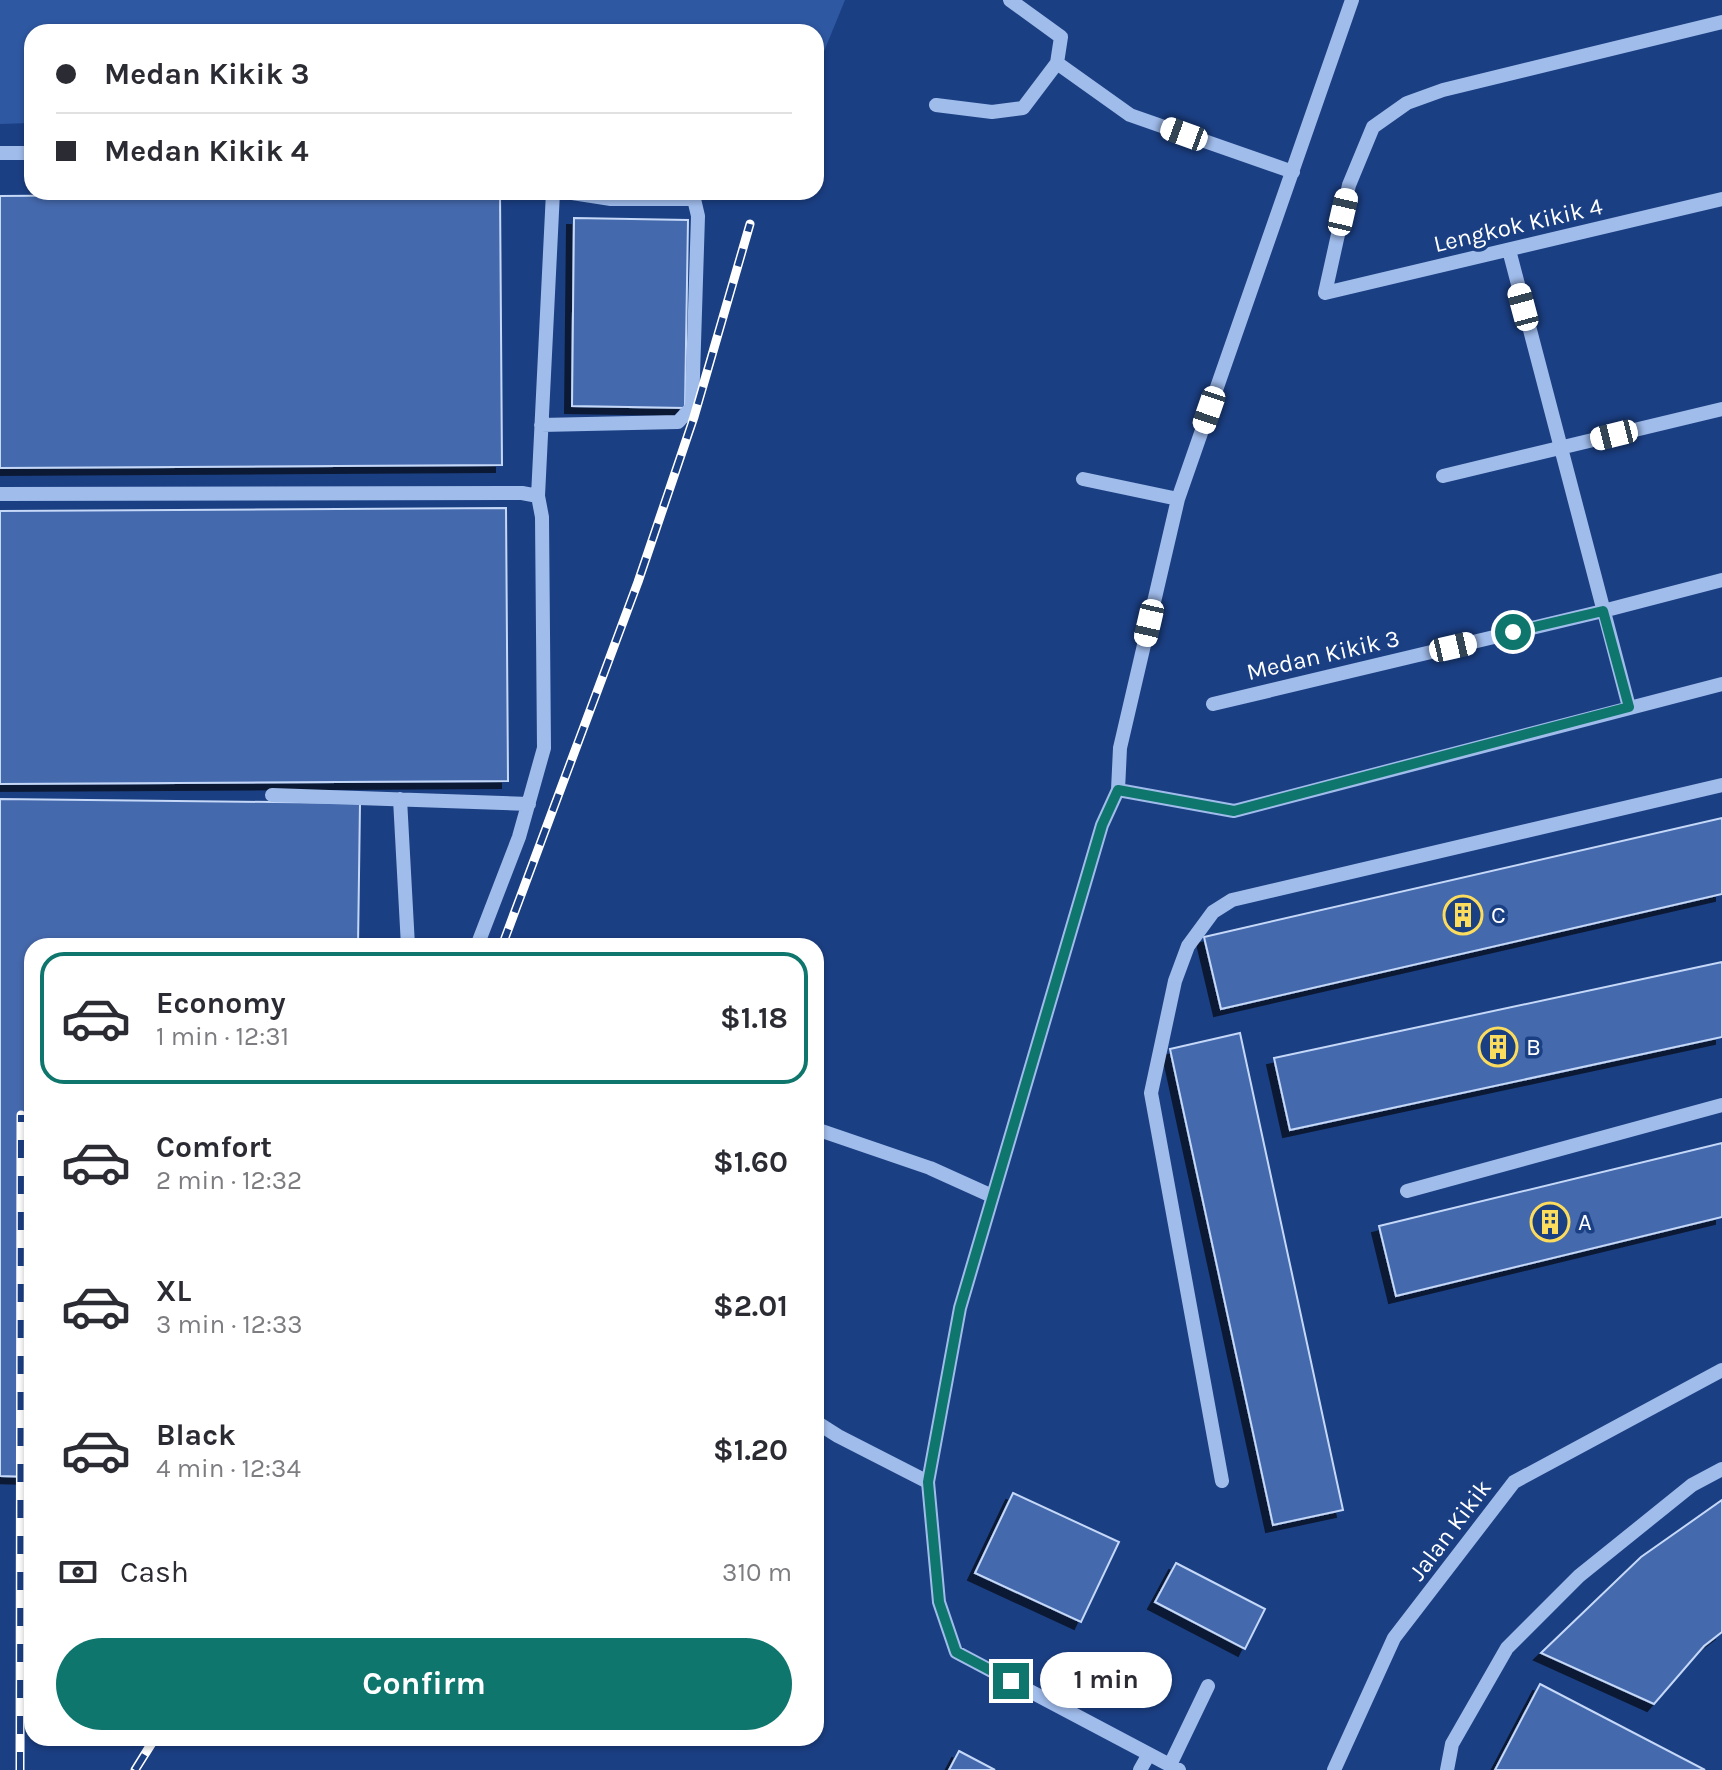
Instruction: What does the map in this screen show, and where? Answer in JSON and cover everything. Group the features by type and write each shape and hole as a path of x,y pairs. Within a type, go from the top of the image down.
{"street":[{"path":"936,105 992,112 1023,108 1057,63 1061,37 1010,0"},
{"path":"1208,1686 1174,1768 956,1652 939,1602 928,1482 960,1308 1102,825 1118,790 1120,748 1178,499 1352,0"},
{"name":"Lengkok Kikik 4","path":"1722,22 1443,90 1407,103 1373,127 1349,185 1325,293 1722,199"},
{"path":"1057,63 1130,115 1293,172"},
{"path":"0,153 24,153"},
{"path":"480,938 529,804 544,748 542,517 538,496 553,200"},
{"path":"541,425 678,422 692,407 698,216 694,200"},
{"path":"1509,250 1629,707"},
{"path":"1443,476 1722,409"},
{"path":"1083,479 1178,499"},
{"path":"0,494 522,493 538,496"},
{"name":"Medan Kikik 3","path":"1213,704 1722,580"},
{"path":"1118,790 1234,811 1722,684"},
{"path":"1222,1481 1151,1093 1175,981 1188,946 1213,912 1232,900 1722,785"},
{"path":"272,795 529,804"},
{"path":"400,799 408,938"},
{"path":"1407,1191 1722,1105"},
{"path":"824,1132 930,1168 992,1196"},
{"name":"Jalan Kikik","path":"1334,1770 1394,1638 1514,1482 1722,1370"},
{"path":"824,1426 928,1482"},
{"path":"1447,1770 1452,1744 1507,1648 1579,1576 1692,1485 1722,1469"},
{"path":"1140,1770 1149,1754"}],"shaded area":[{"path":"0,0 845,0 824,51 824,24 24,24 24,123 0,124"}],"building":[{"path":"0,196 24,196 24,200 500,200 502,465 0,468"},
{"path":"574,218 688,220 685,408 572,406"},
{"path":"506,508 508,781 0,784 0,511"},
{"path":"0,799 360,803 358,938 24,938 24,1477 0,1476"},
{"name":"C","path":"1722,818 1722,894 1221,1009 1204,937"},
{"name":"B","path":"1722,962 1722,1037 1290,1130 1274,1058"},
{"path":"1240,1033 1343,1510 1273,1525 1170,1049"},
{"name":"A","path":"1722,1143 1722,1217 1396,1296 1379,1226"},
{"path":"1013,1493 1119,1542 1081,1622 975,1573"},
{"path":"1722,1500 1722,1632 1704,1646 1654,1704 1541,1653 1641,1557"},
{"path":"1176,1563 1265,1609 1245,1649 1155,1602"},
{"path":"1540,1684 1705,1770 1495,1770"},
{"path":"959,1751 995,1770 949,1770"}],"railway":[{"path":"505,938 638,582 694,417 750,224"},
{"path":"20,1770 21,1115"},
{"path":"135,1770 150,1746"}],"place":[{"name":"C","path":"1463,915"},
{"name":"B","path":"1498,1047"},
{"name":"A","path":"1550,1222"}],"route":[{"path":"1011,1681 956,1652 939,1602 928,1482 960,1308 1102,825 1118,790 1234,811 1629,707 1603,611 1513,632"}]}
